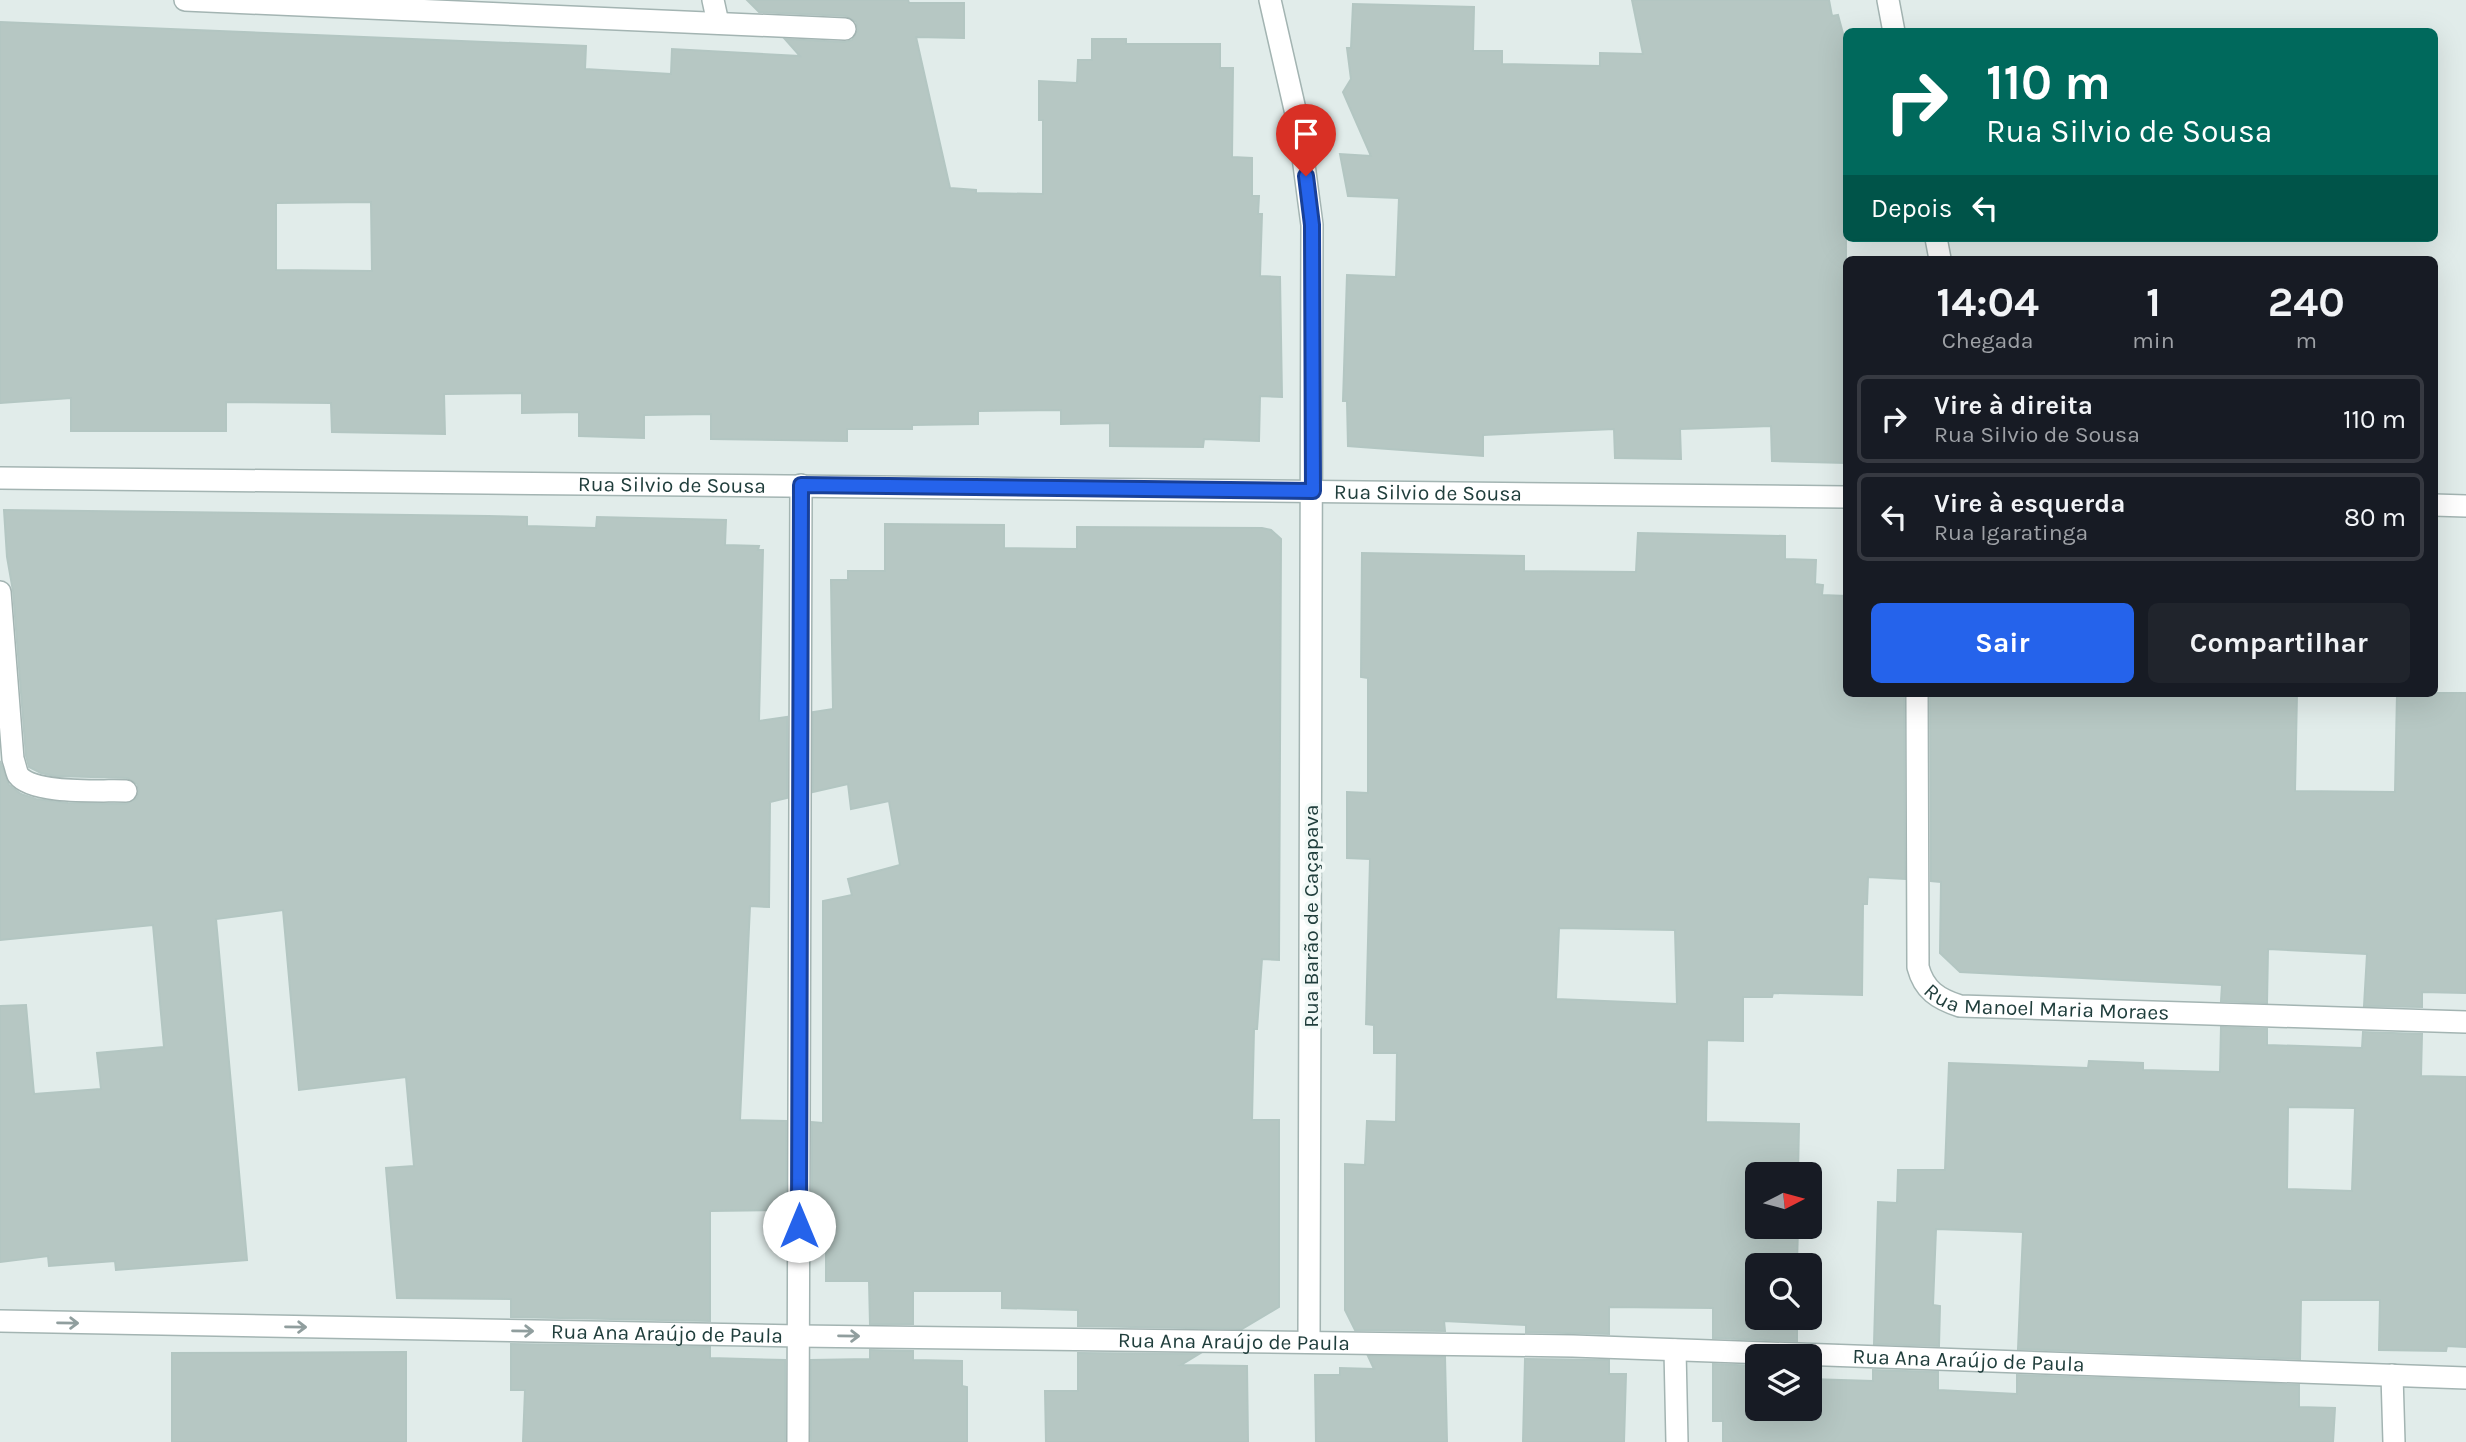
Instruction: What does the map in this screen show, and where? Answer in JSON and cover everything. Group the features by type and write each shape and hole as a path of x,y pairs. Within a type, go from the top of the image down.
{"street":[{"path":"185,0 845,29"},
{"path":"713,0 718,23"},
{"name":"Rua Barão de Caçapava","path":"1270,0 1299,127 1312,225 1309,1342"},
{"path":"1888,0 1893,28"},
{"name":"Rua Silvio de Sousa","path":"0,478 1843,497"},
{"path":"798,1442 801,485"},
{"path":"2438,505 2466,506"},
{"path":"0,592 13,759 19,776 32,785 58,789 126,791"},
{"name":"Rua Manoel Maria Moraes","path":"1917,697 1918,967 1922,981 1944,1001 1960,1006 2466,1022"},
{"name":"Rua Ana Araújo de Paula","path":"0,1321 1675,1350 2466,1378"},
{"path":"1675,1350 1677,1442"},
{"path":"2392,1375 2394,1442"}],"building":[{"path":"747,0 908,0 909,3 964,3 964,38 916,37 950,188 976,190 976,193 1043,194 1043,120 1039,120 1039,81 1077,83 1078,60 1092,60 1092,39 1126,39 1126,44 1220,44 1220,68 1233,68 1232,157 1252,158 1252,196 1259,196 1258,214 1262,214 1260,276 1280,277 1282,397 1260,396 1259,441 1204,439 1203,447 1110,446 1110,423 1061,424 1061,410 978,411 978,424 912,425 912,429 847,429 847,441 711,439 711,414 644,415 644,438 579,436 579,412 522,413 522,393 444,394 445,434 332,432 331,403 226,402 226,431 71,431 71,398 0,403 0,22 586,46 585,69 671,74 672,49 800,56 785,39 845,42 852,40 858,30 856,22 846,16 759,12","holes":["371,202 372,271 276,270 276,203"]},
{"path":"1632,0 1829,0 1832,16 1838,15 1843,34 1843,242 1846,242 1846,256 1843,256 1843,463 1772,461 1771,426 1680,429 1681,459 1615,458 1614,429 1483,435 1483,456 1348,446 1347,401 1343,401 1347,275 1396,277 1399,198 1348,196 1340,154 1371,156 1343,92 1351,79 1347,48 1351,48 1353,4 1474,7 1473,51 1502,51 1502,64 1600,66 1600,53 1643,54"},
{"path":"4,510 527,517 527,526 596,528 597,517 726,520 725,545 759,546 758,550 763,550 759,721 787,717 787,798 770,802 769,907 750,906 740,1120 786,1121 786,1210 710,1211 710,1321 511,1317 511,1299 397,1298 386,1168 414,1166 406,1077 299,1090 283,910 216,919 247,1260 116,1270 115,1261 49,1266 48,1256 0,1262 0,1006 26,1005 34,1094 101,1089 97,1053 164,1047 153,925 0,940 0,761 9,785 21,794 36,799 68,803 126,804 137,798 139,791 137,784 127,778 55,776 29,767"},
{"path":"885,524 1004,525 1004,548 1077,549 1077,527 1262,528 1271,530 1281,539 1279,960 1262,959 1257,1029 1254,1029 1252,1120 1279,1120 1279,1307 1242,1329 1078,1326 1078,1310 1002,1308 1002,1291 913,1291 913,1324 870,1324 869,1281 826,1281 826,1210 812,1210 812,1122 823,1123 823,901 852,895 848,879 900,865 889,801 851,809 848,784 813,792 813,712 833,709 831,580 848,580 848,571 885,571"},
{"path":"1638,533 1785,536 1785,559 1816,560 1815,584 1823,585 1822,595 1843,596 1843,697 1904,697 1905,879 1868,877 1867,904 1863,904 1862,995 1773,993 1772,997 1743,997 1743,1041 1707,1040 1706,1122 1799,1124 1798,1162 1745,1162 1745,1239 1798,1239 1797,1253 1745,1253 1745,1330 1797,1330 1797,1341 1713,1338 1713,1308 1609,1307 1609,1334 1526,1332 1526,1325 1444,1321 1445,1331 1355,1330 1345,1310 1345,1164 1365,1165 1367,1121 1396,1122 1397,1053 1374,1053 1374,1025 1366,1024 1370,859 1347,858 1347,792 1368,793 1368,678 1361,677 1362,553 1524,556 1524,571 1636,572","holes":["1559,928 1675,930 1677,1004 1556,999"]},
{"path":"2438,693 2466,693 2466,993 2422,992 2422,1007 2364,1006 2367,954 2268,949 2267,1003 2221,1001 2222,985 1960,972 1940,953 1941,882 1931,881 1930,697 2297,697 2295,791 2395,792 2397,697 2438,697"},
{"path":"2221,1027 2267,1029 2267,1045 2362,1048 2363,1032 2422,1034 2421,1076 2466,1077 2466,1347 2447,1346 2446,1351 2379,1350 2380,1300 2301,1300 2300,1359 2018,1349 2023,1232 1936,1229 1933,1305 1940,1306 1939,1346 1874,1344 1878,1202 1897,1203 1898,1170 1945,1170 1949,1063 2088,1068 2089,1061 2143,1063 2143,1070 2220,1072","holes":["2288,1107 2355,1108 2352,1191 2287,1189"]},
{"path":"511,1344 710,1347 710,1358 785,1360 785,1442 523,1442 525,1390 511,1390"},
{"path":"870,1350 913,1351 913,1360 962,1361 962,1386 967,1387 967,1442 811,1442 811,1360 870,1359"},
{"path":"406,1352 406,1442 172,1442 172,1353"},
{"path":"1078,1353 1199,1354 1181,1365 1247,1366 1248,1442 1046,1442 1045,1391 1078,1391"},
{"path":"1368,1356 1445,1357 1447,1442 1316,1442 1315,1375 1340,1375 1340,1368 1374,1369"},
{"path":"1525,1359 1609,1360 1609,1374 1626,1374 1624,1442 1523,1442"},
{"path":"1713,1364 1745,1365 1745,1421 1822,1421 1822,1379 1873,1381 1873,1370 1938,1372 1938,1390 2017,1394 2017,1375 2299,1385 2299,1407 2335,1408 2333,1442 1723,1442 1723,1421 1713,1421"}],"route":[{"path":"799,1226 801,485 1313,491 1312,225 1306,176"}]}
